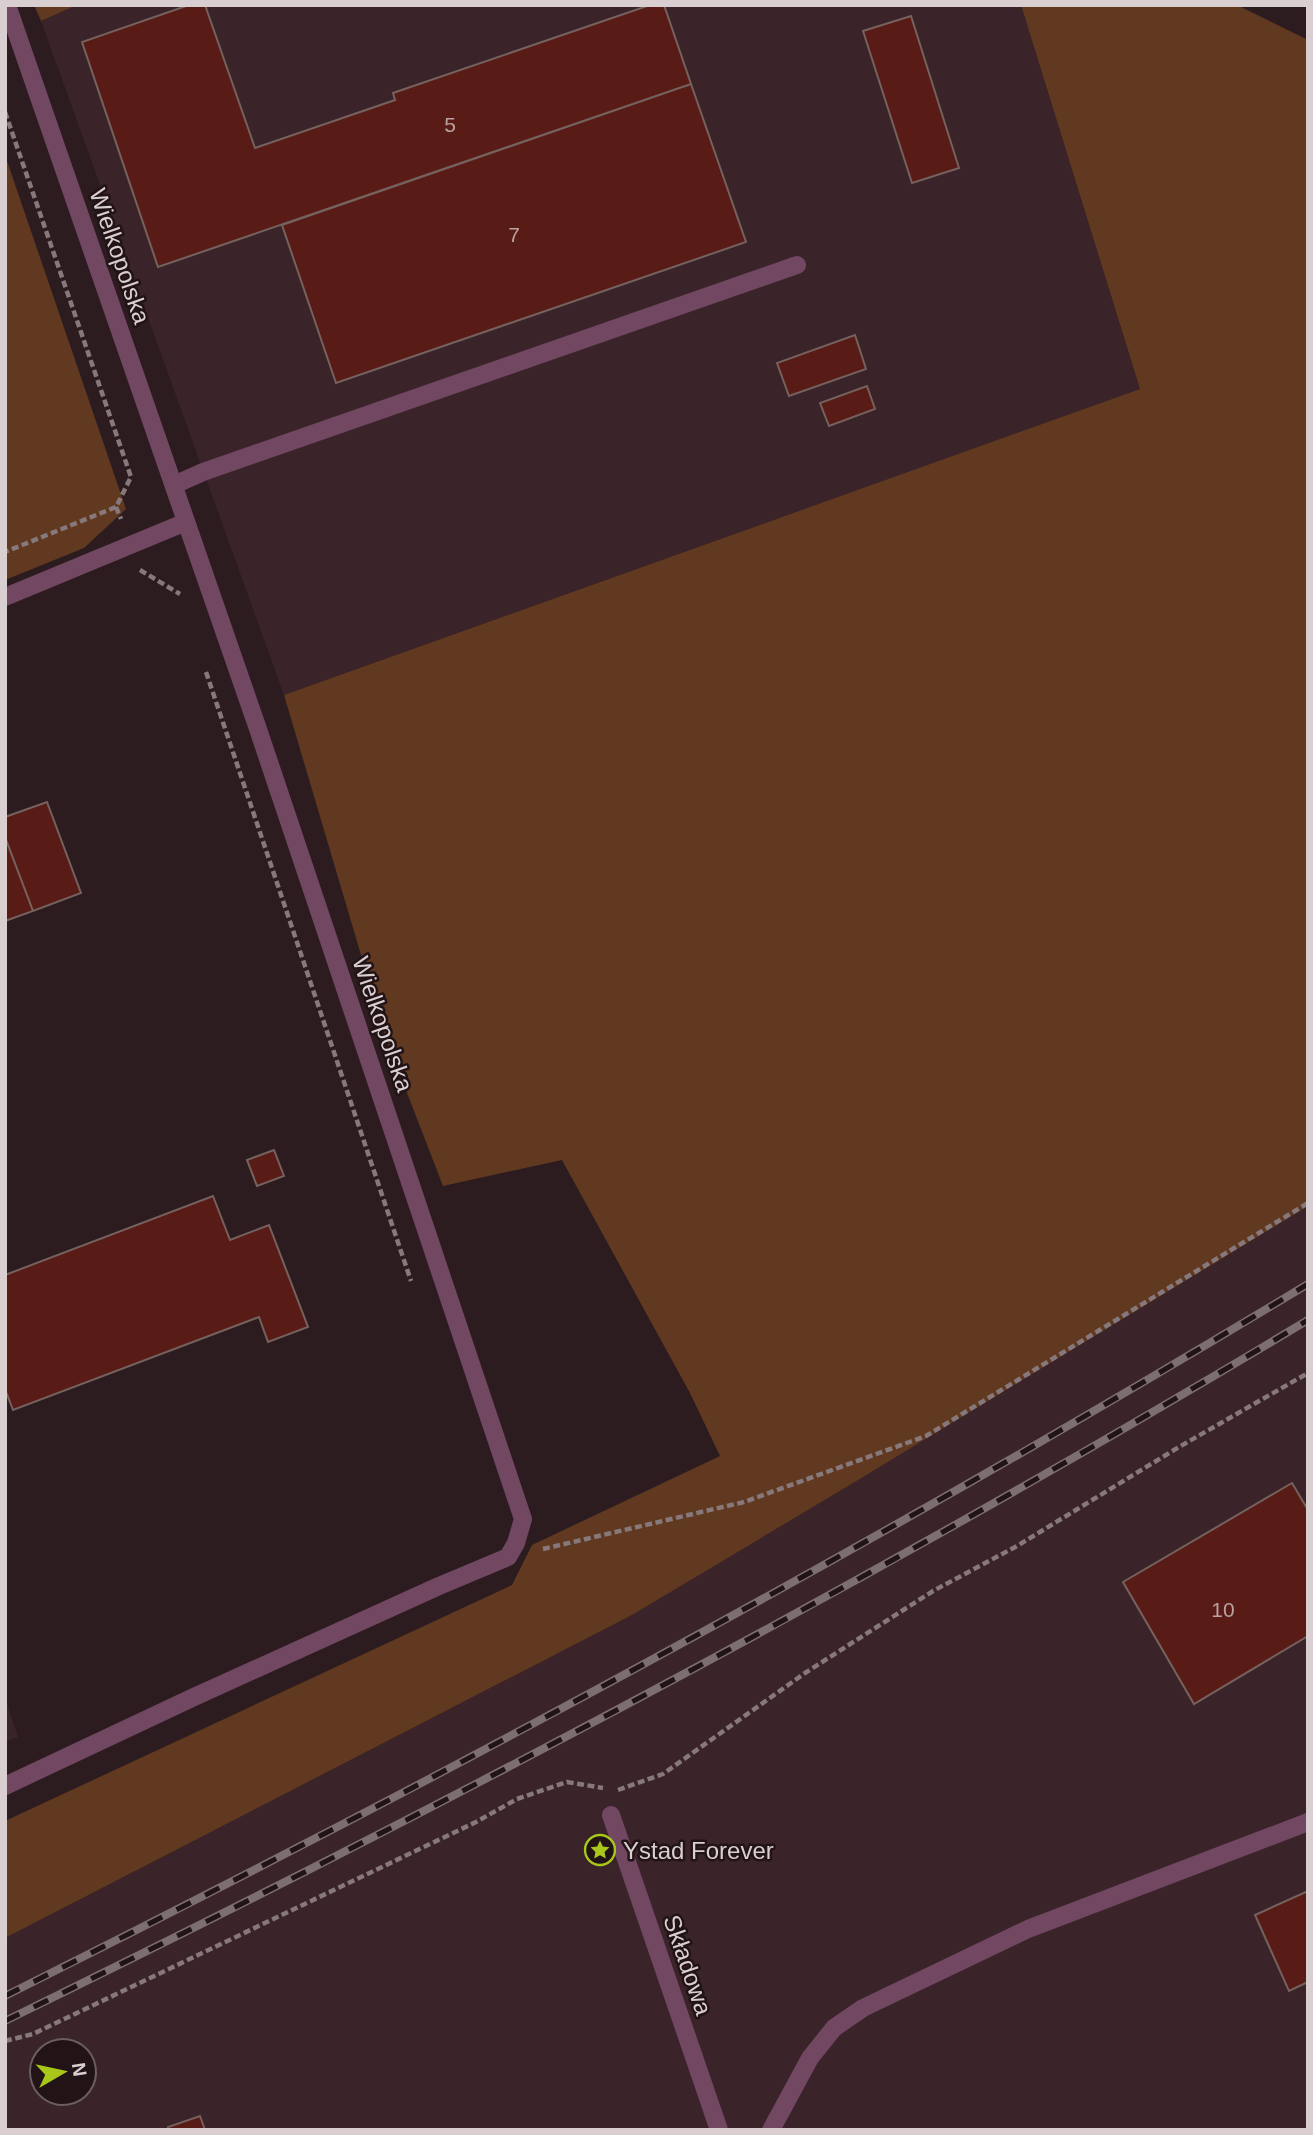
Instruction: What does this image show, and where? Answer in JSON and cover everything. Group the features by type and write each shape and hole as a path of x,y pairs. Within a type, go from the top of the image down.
{"street":[{"name":"Wielkopolska","path":"7,5 262,742 523,1519 512,1550"},
{"path":"174,485 204,471 796,265"},
{"path":"5,597 186,522"},
{"path":"5,1786 512,1550"},
{"name":"Składowa","path":"611,1815 719,2130"},
{"path":"771,2130 810,2058 834,2028 863,2008 1028,1929 1308,1822"}],"path":[{"path":"5,112 131,477 117,507 5,552"},
{"path":"117,507 141,571 179,592 183,604"},
{"path":"204,666 411,1282"},
{"path":"512,1550 744,1502 926,1436 1308,1203"},
{"path":"615,1791 663,1774 805,1673 933,1591 1017,1546 1179,1447 1308,1373"},
{"path":"5,2041 33,2034 476,1822 517,1799 567,1782 607,1789"}],"shaded area":[{"path":"34,5 77,5 41,21"},
{"path":"77,5 1021,5 1140,389 284,695 41,21"},
{"path":"1021,5 1237,5 1308,40 1308,1206 632,1615 5,1938 5,1821 512,1585 532,1545 720,1456 690,1393 562,1160 443,1186 385,1036 284,695 1140,389"},
{"path":"5,155 126,509 84,548 5,580"},
{"path":"1308,1204 1308,2130 5,2130 5,1938 632,1615"},
{"path":"5,1698 18,1737 5,1742"}],"building":[{"path":"189,5 205,5 255,148 395,100 393,93 650,5 664,5 691,84 158,267 82,42"},
{"path":"911,16 959,168 912,183 863,31"},
{"path":"691,84 746,242 336,383 282,225"},
{"path":"855,335 866,369 789,396 777,363"},
{"path":"867,386 875,409 829,426 820,403"},
{"path":"47,802 81,893 33,911 5,837 5,817"},
{"path":"5,837 33,911 5,921"},
{"path":"274,1150 284,1176 257,1186 247,1160"},
{"path":"213,1196 230,1240 269,1225 308,1327 268,1342 259,1317 13,1410 5,1389 5,1275"},
{"path":"1292,1483 1308,1510 1308,1636 1194,1704 1123,1582"},
{"path":"1308,1891 1308,1982 1289,1991 1255,1915"},
{"path":"200,2116 205,2130 169,2130 168,2127"}],"railway":[{"path":"5,1996 336,1828 664,1653 988,1472 1308,1284"},
{"path":"5,2021 336,1856 664,1685 988,1506 1308,1320"}],"place":[{"name":"Ystad Forever","path":"600,1850"}]}
